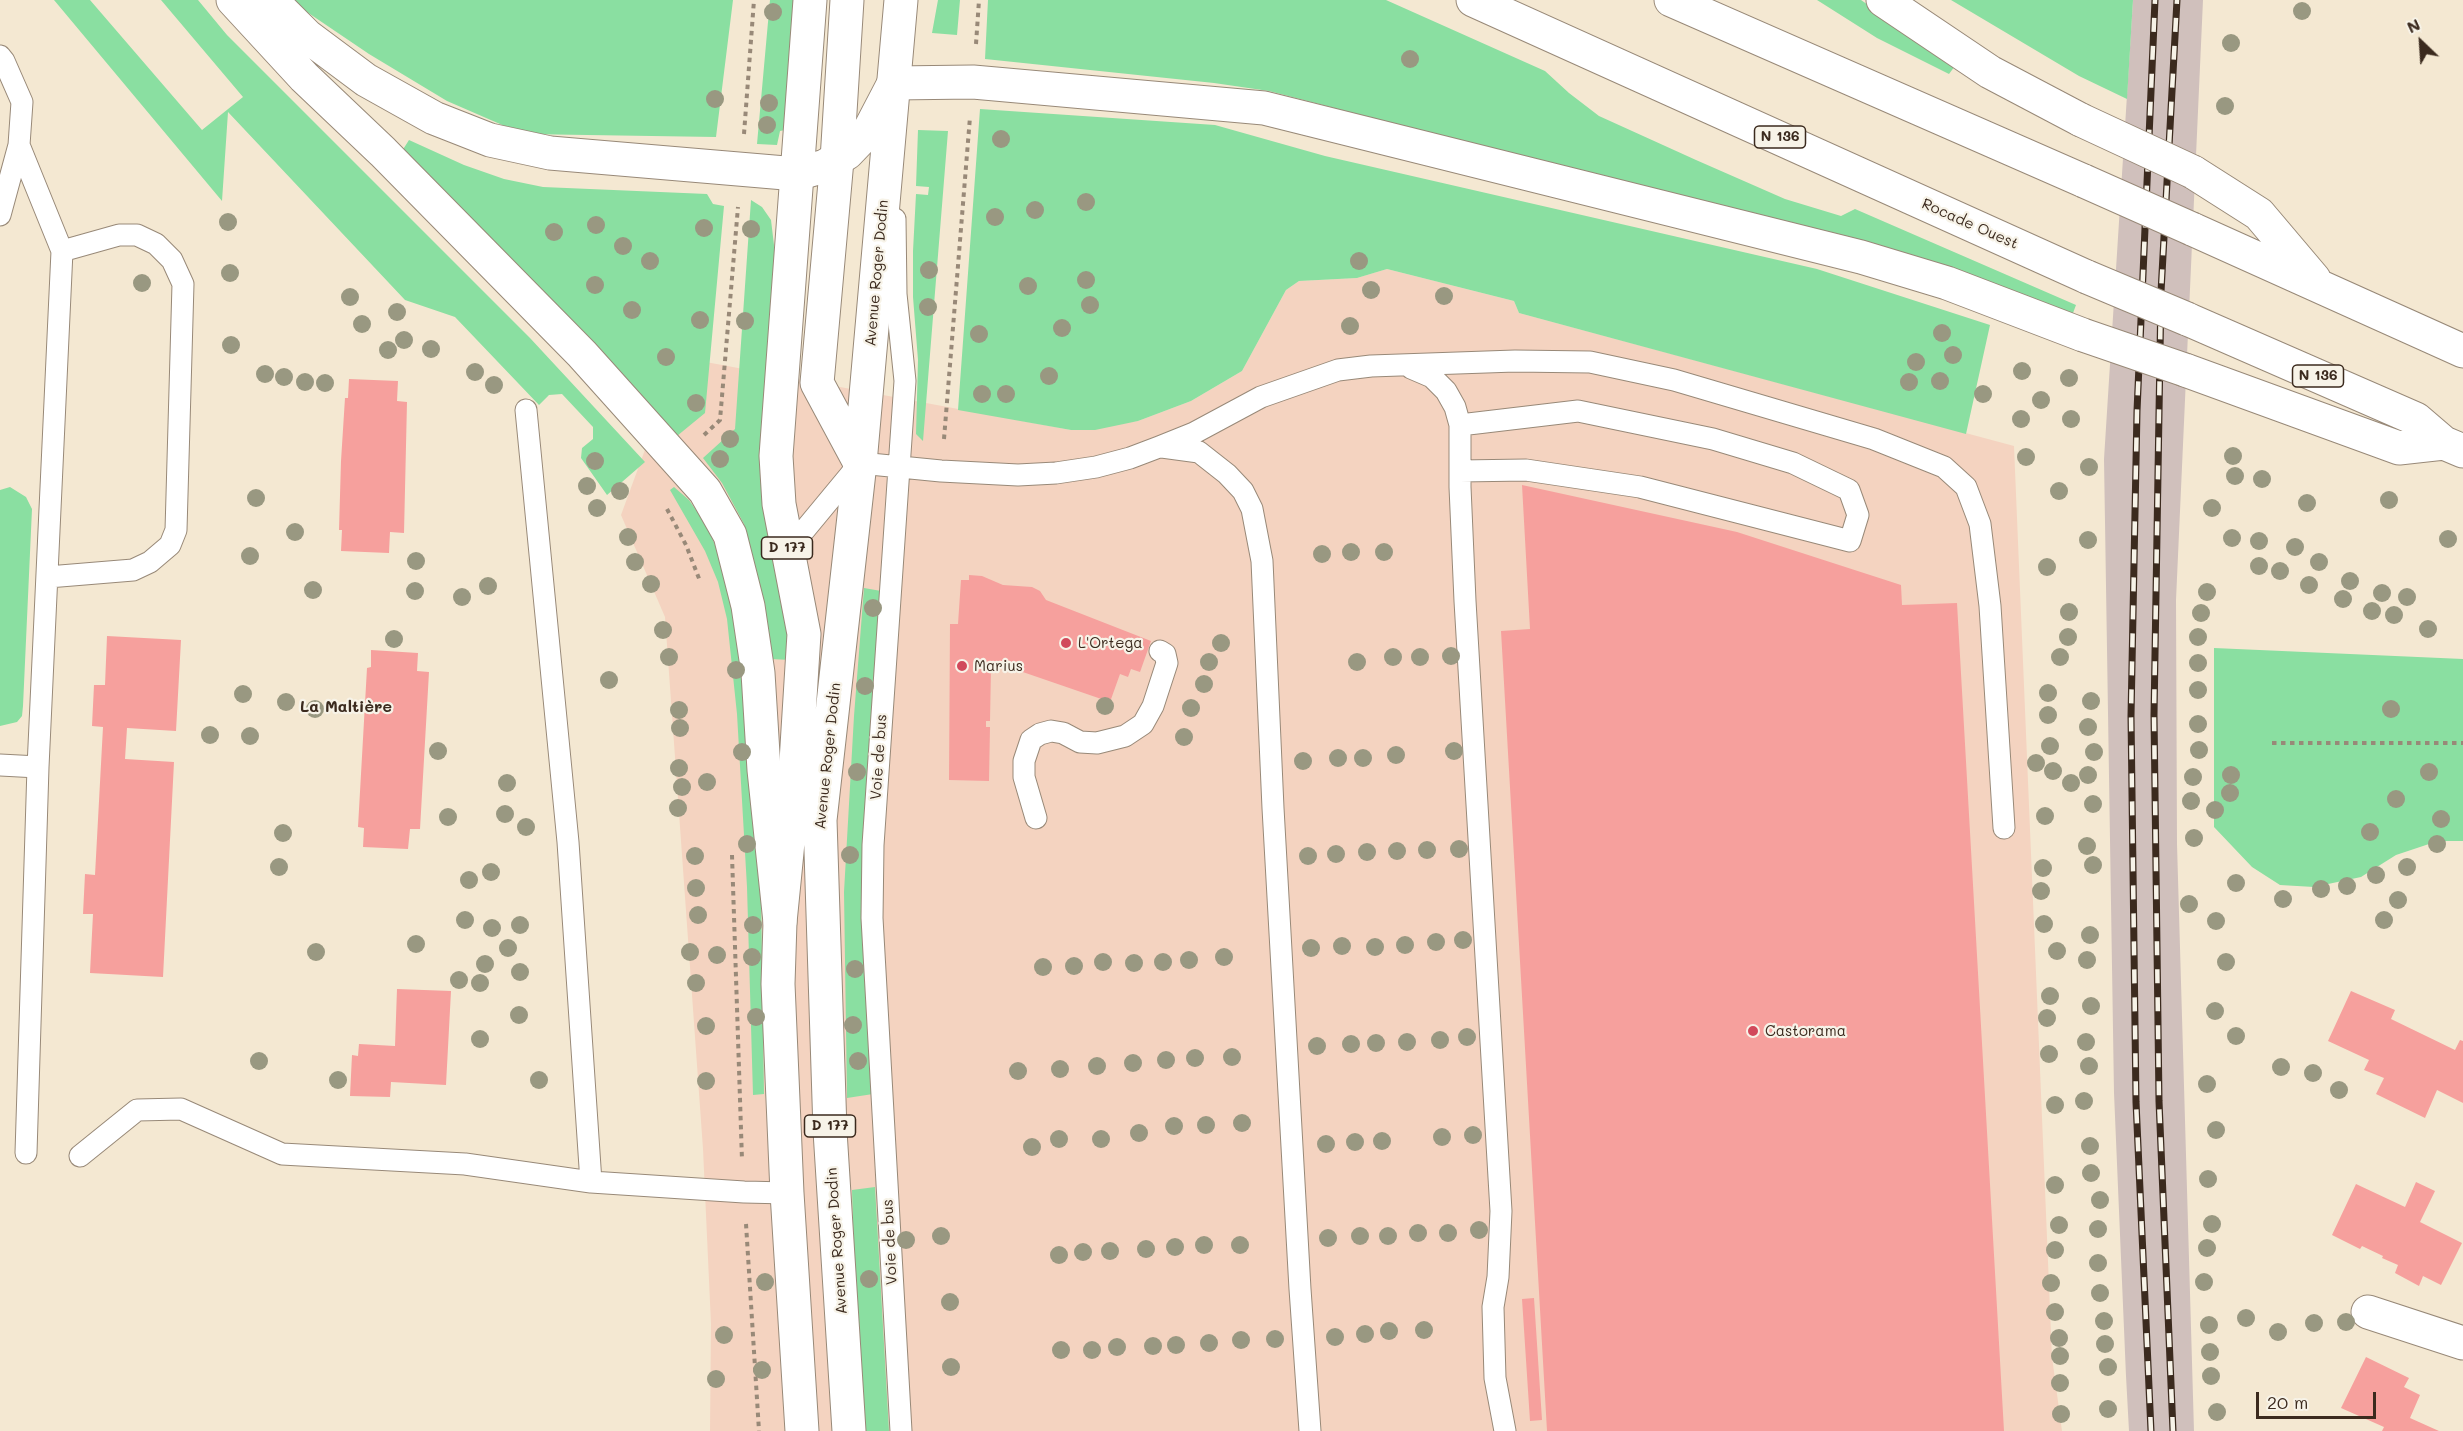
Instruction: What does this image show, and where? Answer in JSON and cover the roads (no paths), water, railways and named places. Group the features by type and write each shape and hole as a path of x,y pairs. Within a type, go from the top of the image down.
{"main road":[{"path":"233,0 304,77 383,152 574,346 705,491 730,535 748,606 758,673 764,770 780,922"},
{"path":"271,0 307,36 366,80 434,118 490,140 550,153 797,174 818,169 847,153 870,129 894,83"},
{"name":"D 177","path":"797,174 810,0"},
{"path":"847,0 837,160 817,383 860,463"},
{"name":"D 177","path":"894,83 901,0"},
{"name":"Rocade Ouest","path":"1473,0 2087,277 2416,418 2453,447"},
{"path":"1671,0 2319,285 2463,351"},
{"path":"1883,0 1990,72 2081,120 2193,172 2259,214 2319,285"},
{"path":"843,77 894,83 973,82 1264,108 1312,118 1861,257 1947,284 2399,448 2453,447"},
{"name":"Avenue Roger Dodin","path":"849,1431 830,1131 820,820 860,463 894,83"},
{"name":"Avenue Roger Dodin","path":"797,174 776,456 779,504 804,634 796,762 780,922 778,984 787,1193 802,1431"},
{"path":"2368,1312 2463,1343"}],"lane":[{"path":"0,56 4,60 22,102 19,145 0,215"},
{"name":"Voie de bus","path":"894,83 896,294 904,381 873,845 872,918 901,1431"},
{"path":"19,145 62,251 38,767 26,1153"},
{"path":"48,577 133,570 150,562 170,545 176,530 183,284 172,260 156,244 137,235 119,235 62,251"},
{"path":"788,550 860,463 941,471 1018,475 1056,473 1096,467 1194,433 1262,397 1338,370 1515,361 1590,362 1674,380 1874,439 1944,467 1966,487 1980,524 1990,606 2004,828"},
{"path":"1396,366 1415,369 1432,377 1446,391 1455,407 1460,425 1465,601 1501,1211 1498,1277 1493,1307 1495,1378 1505,1431"},
{"path":"525,410 568,842 591,1182"},
{"path":"1460,425 1578,411 1701,437 1793,463 1849,490 1858,515 1850,541 1640,486 1526,470 1460,471"},
{"path":"1159,447 1199,452 1227,474 1248,500 1257,534 1262,573 1273,820 1310,1431"},
{"path":"1036,818 1024,777 1024,761 1031,740 1051,731 1064,733 1080,742 1097,742 1125,736 1143,724 1153,706 1167,663 1165,654 1160,651"},
{"path":"0,765 38,767"},
{"path":"80,1156 137,1110 181,1109 282,1154 465,1164 591,1182 787,1193"}],"railway":[{"path":"2151,1431 2136,1102 2131,716 2137,411 2155,0"},
{"path":"2173,1431 2159,1101 2154,715 2161,292 2177,0"}],"place":[{"name":"L'Ortega","path":"1066,643"},
{"name":"Marius","path":"962,666"},
{"name":"Castorama","path":"1753,1031"}],"district":[{"name":"La Maltière","path":"346,707"}]}
